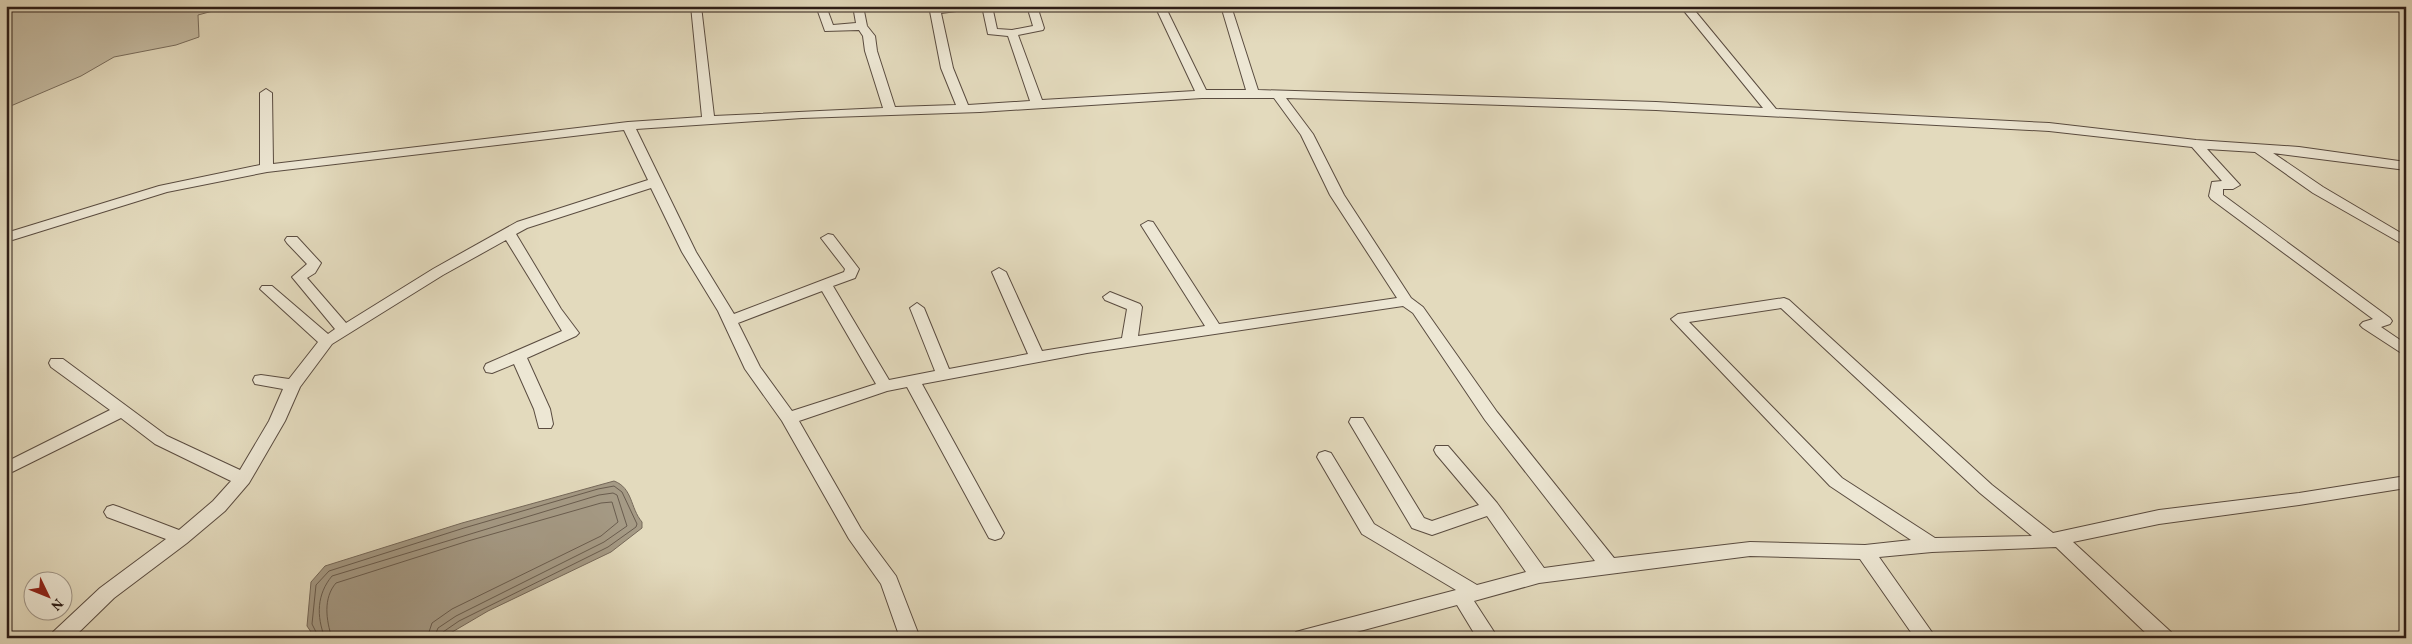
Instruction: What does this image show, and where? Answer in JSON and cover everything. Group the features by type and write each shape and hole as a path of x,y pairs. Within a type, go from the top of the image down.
{"street":[{"path":"696,6 708,120"},
{"path":"821,6 829,29 862,26"},
{"path":"858,6 862,26 869,36 871,51 890,110"},
{"path":"963,108 947,68 935,8 972,6"},
{"path":"987,6 992,32 1012,33 1038,28 1032,6"},
{"path":"1160,6 1202,94"},
{"path":"1226,6 1253,94"},
{"path":"1685,6 1773,113"},
{"path":"1012,33 1037,103"},
{"path":"266,93 267,120 264,142 267,168"},
{"path":"6,238 164,189 267,168 308,165 628,126 708,120 1202,94 1277,94 1656,106 2058,128 2196,144 2331,155 2406,166"},
{"path":"1277,94 1307,134 1337,195 1406,301 1418,310 1490,416 1610,566"},
{"path":"628,126 689,252 730,321 753,369 789,418 855,534 889,581 910,638"},
{"path":"2196,144 2233,185 2217,185 2216,196 2385,321 2368,325 2406,352"},
{"path":"2259,149 2318,190 2406,242"},
{"path":"60,638 107,593 181,538 219,506 243,479 277,421 292,385 327,340 438,272 522,225 655,182"},
{"path":"1148,225 1215,329"},
{"path":"492,368 571,333 555,311 509,233"},
{"path":"730,321 826,286 850,275 852,272 828,238"},
{"path":"292,240 314,263 310,270 299,277 344,330"},
{"path":"998,272 1037,358"},
{"path":"826,286 885,386"},
{"path":"266,289 327,340"},
{"path":"1110,297 1135,307 1129,342"},
{"path":"789,418 885,386 1129,342 1406,301"},
{"path":"1932,545 1836,482 1678,319 1784,303 1986,489 2055,540 2164,638"},
{"path":"917,308 944,375"},
{"path":"518,355 542,409 545,424"},
{"path":"57,363 161,440 243,479"},
{"path":"261,380 292,385"},
{"path":"912,381 995,533"},
{"path":"6,469 122,411"},
{"path":"1357,422 1418,524 1432,528 1491,508"},
{"path":"1442,450 1491,508 1539,576"},
{"path":"1325,457 1368,528 1469,596 1488,638"},
{"path":"1303,638 1469,596 1539,576 1610,566 1750,549 1866,552 1932,545 2055,540 2158,516 2403,486"},
{"path":"113,512 181,538"},
{"path":"1866,552 1926,638"}],"shaded area":[{"path":"36,6 231,6 198,15 199,37 176,45 114,57 81,76 6,108 6,12"}],"water":[{"path":"614,481 625,488 628,493 635,511 642,522 642,528 611,552 488,611 442,638 315,638 307,626 311,582 325,566 462,523"}]}
